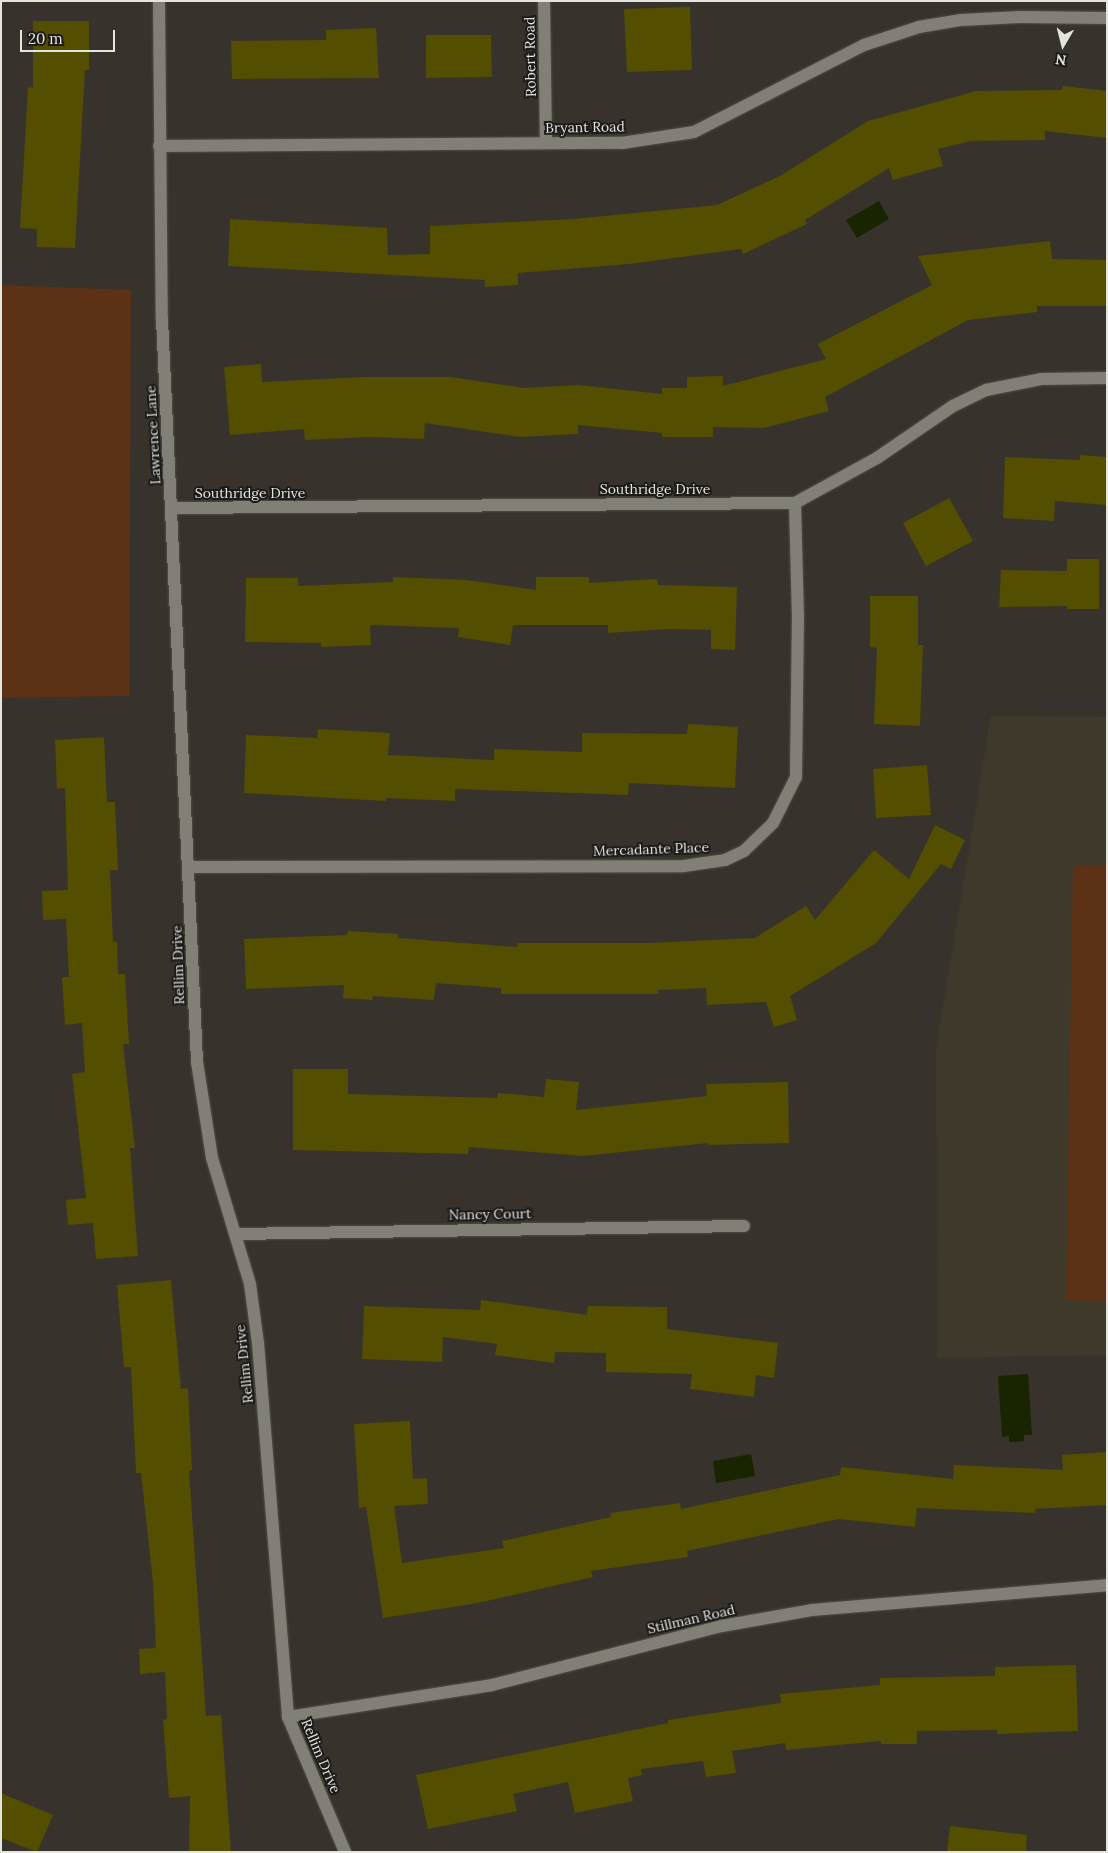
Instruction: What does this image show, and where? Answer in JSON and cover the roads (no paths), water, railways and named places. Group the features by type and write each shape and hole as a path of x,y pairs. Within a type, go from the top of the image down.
{"street":[{"name":"Lawrence Lane","path":"159,1 162,319 190,868"},
{"name":"Robert Road","path":"544,1 546,142"},
{"name":"Bryant Road","path":"159,146 461,146 546,142 622,143 694,132 864,46 919,27 961,20 1020,17 1107,18"},
{"name":"Southridge Drive","path":"172,508 795,503 877,458 953,406 986,390 1040,379 1107,378"},
{"name":"Mercadante Place","path":"190,868 684,866 725,860 744,851 773,824 796,777 798,618 795,503"},
{"name":"Rellim Drive","path":"190,868 197,1062 212,1158 250,1284 258,1343 288,1717 345,1852"},
{"name":"Nancy Court","path":"235,1234 744,1226"},
{"name":"Stillman Road","path":"288,1717 492,1685 722,1626 812,1610 1107,1585"}]}
